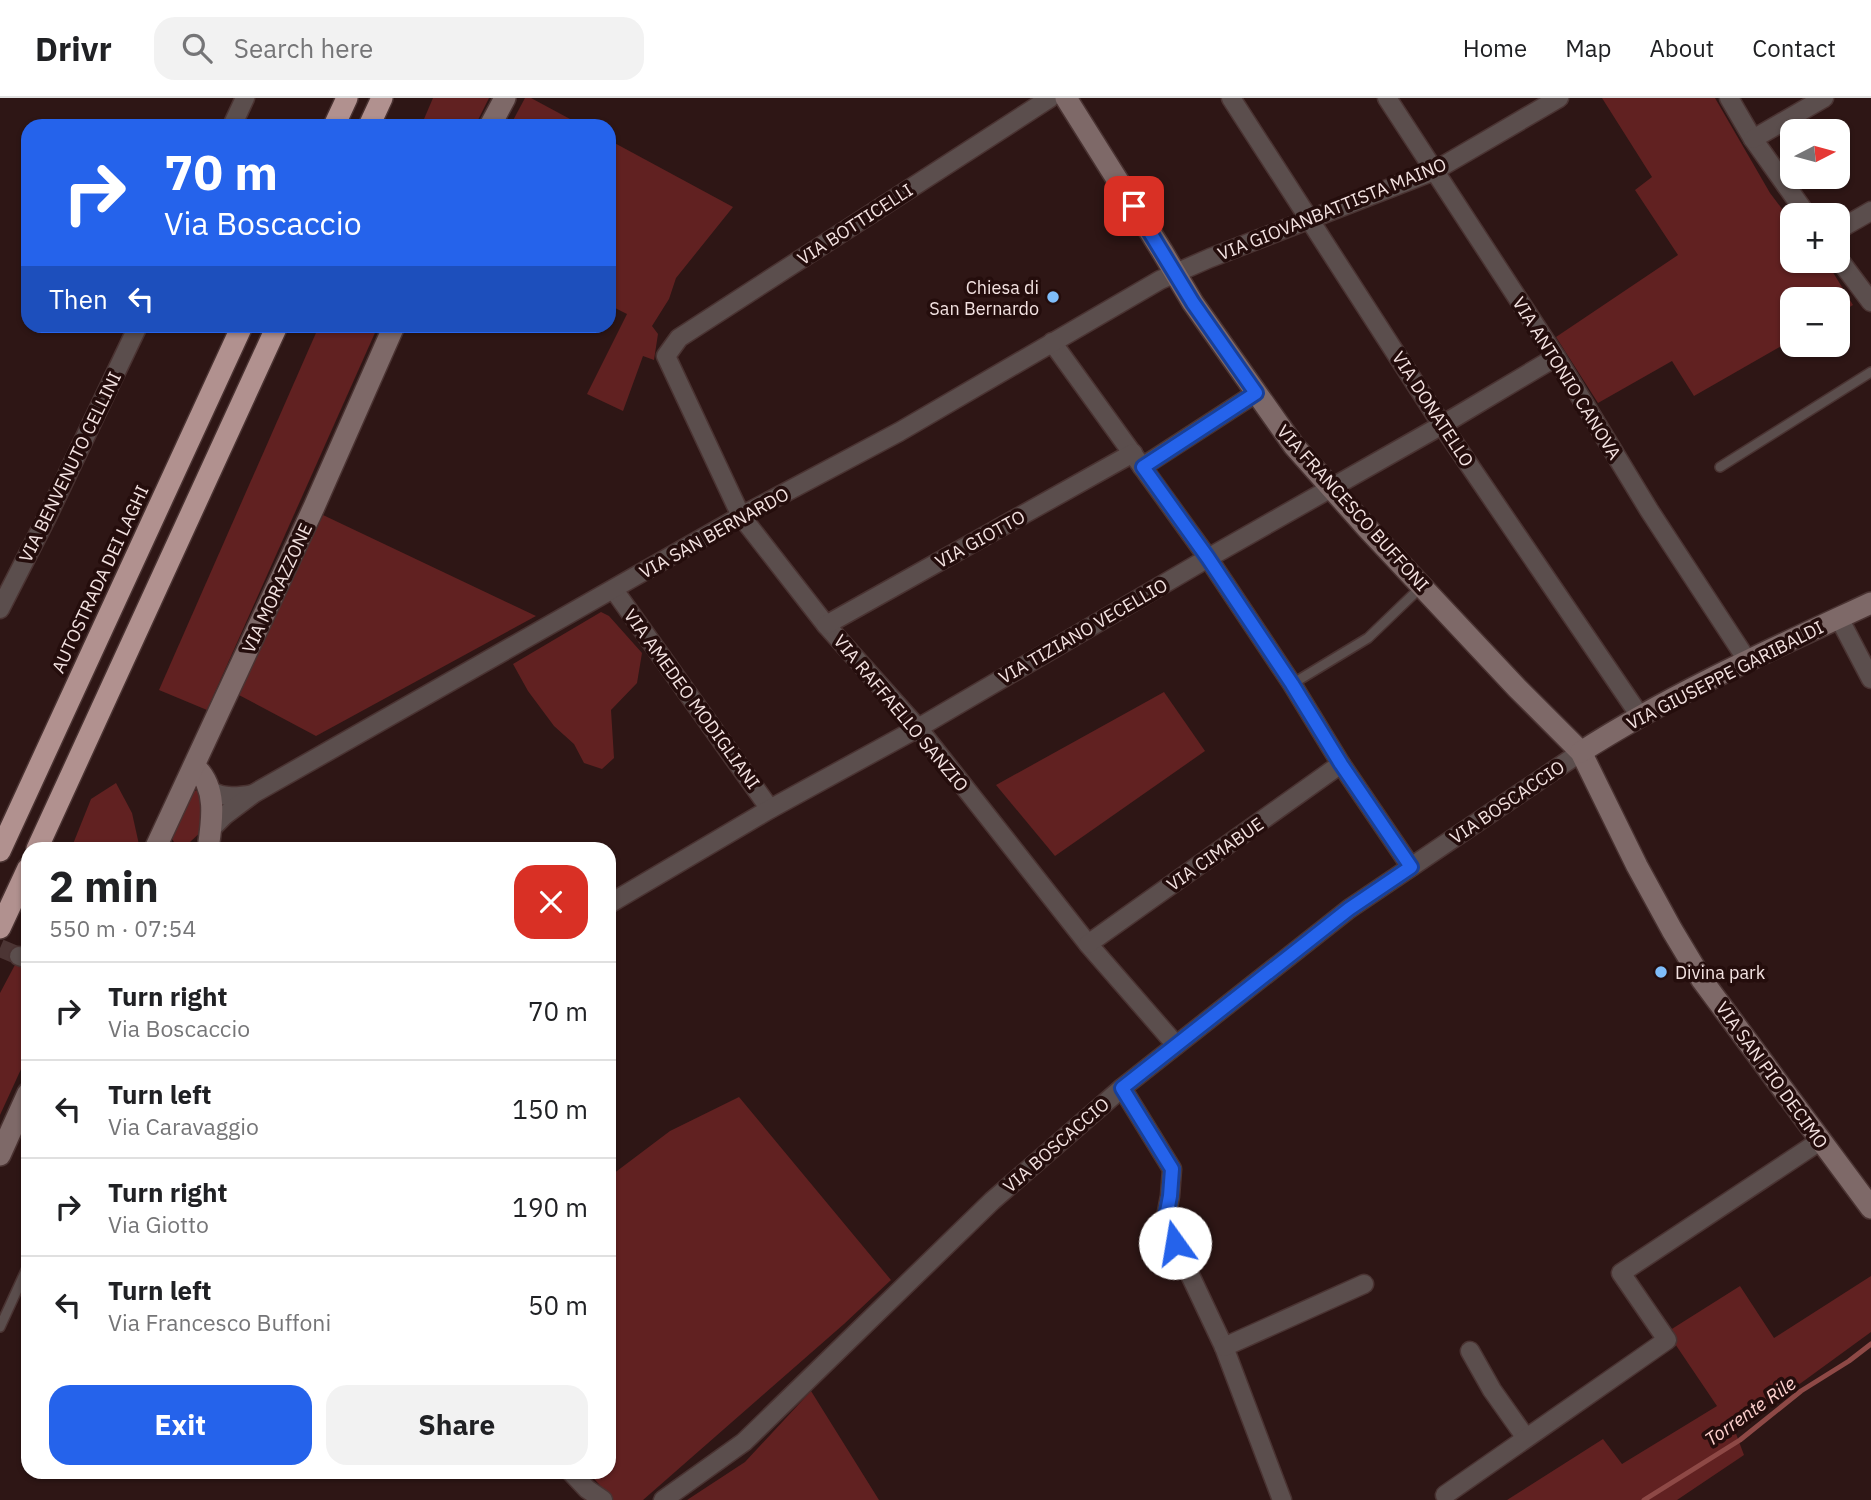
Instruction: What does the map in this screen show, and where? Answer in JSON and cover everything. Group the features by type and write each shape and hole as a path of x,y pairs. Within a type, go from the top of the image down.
{"highway":[{"path":"337,119 347,98"},
{"path":"372,119 382,98"},
{"name":"AUTOSTRADA DEI LAGHI","path":"0,851 239,333"},
{"path":"40,842 274,333"},
{"path":"0,928 21,882"}],"street":[{"path":"235,119 245,98"},
{"path":"494,119 505,98"},
{"name":"VIA BOTTICELLI","path":"666,356 679,338 1050,98"},
{"name":"VIA FRANCESCO BUFFONI","path":"1066,98 1193,303 1294,446 1517,688 1581,752"},
{"name":"VIA DONATELLO","path":"1231,98 1442,425 1640,716"},
{"name":"VIA ANTONIO CANOVA","path":"1387,98 1556,356 1649,510 1747,660"},
{"name":"VIA GIOVANBATTISTA MAINO","path":"1175,273 1434,171 1559,98"},
{"path":"1729,98 1753,139 1798,203"},
{"path":"1753,139 1824,98"},
{"path":"1850,223 1871,211"},
{"name":"VIA SAN BERNARDO","path":"209,839 225,815 253,794 741,516 899,432 1175,273"},
{"path":"1850,273 1871,302"},
{"name":"VIA BENVENUTO CELLINI","path":"0,609 135,333"},
{"name":"VIA MORAZZONE","path":"158,842 308,520 391,333"},
{"path":"1052,342 1208,558 1411,867"},
{"name":"VIA RAFFAELLO SANZIO","path":"666,356 741,516 826,625 918,728 1088,944 1176,1045"},
{"name":"VIA TIZIANO VECELLIO","path":"616,900 1442,425 1556,356"},
{"name":"VIA GIOTTO","path":"826,625 1138,460 1256,393"},
{"name":"VIA AMEDEO MODIGLIANI","path":"614,590 770,809"},
{"name":"VIA GIUSEPPE GARIBALDI","path":"1581,752 1640,716 1747,660 1871,603"},
{"path":"1839,618 1871,679"},
{"name":"VIA BOSCACCIO","path":"663,1500 744,1441 992,1201 1122,1088 1349,909 1581,752"},
{"name":"VIA SAN PIO DECIMO","path":"1581,752 1637,866 1702,979 1871,1208"},
{"name":"VIA CIMABUE","path":"1088,944 1341,764"},
{"path":"195,767 201,772 210,791 212,809 209,839"},
{"name":"VIA SAN BERNARDO","path":"210,791 227,797 253,794"},
{"path":"1122,1088 1172,1169 1165,1222 1224,1346 1282,1500"},
{"path":"0,1155 21,1108"},
{"path":"1445,1495 1667,1340 1621,1273 1820,1140"},
{"path":"1224,1346 1364,1284"},
{"path":"1470,1350 1492,1390 1527,1438"},
{"path":"578,1479 603,1500"}],"lane":[{"path":"1720,467 1871,372"},
{"path":"1292,684 1368,638 1422,586"},
{"path":"0,1327 21,1281"}],"shaded area":[{"path":"433,98 489,98 478,119 424,119"},
{"path":"525,98 531,98 570,119 514,119"},
{"path":"1602,98 1715,98 1780,206 1780,273 1833,273 1842,287 1780,287 1780,347 1694,396 1672,361 1598,403 1556,337 1678,255 1635,190 1652,177"},
{"path":"616,144 733,207 676,278 669,299 652,326 658,334 654,360 643,356 623,411 587,394 627,314 616,308"},
{"path":"316,333 375,333 207,710 159,690"},
{"path":"323,515 536,616 316,736 237,694"},
{"path":"601,612 609,616 642,653 637,683 611,710 614,758 602,769 584,763 574,744 554,726 528,691 513,664"},
{"path":"1164,692 1205,751 1055,856 996,785"},
{"path":"116,783 132,813 138,842 74,842 91,799"},
{"path":"201,789 204,829 190,842 174,842 170,836 192,792"},
{"path":"17,961 21,963 21,1069 0,1115 0,993"},
{"path":"739,1097 891,1280 643,1500 613,1500 594,1479 616,1479 616,1172 670,1131"},
{"path":"1871,1276 1871,1332 1735,1431 1744,1455 1677,1500 1507,1500 1603,1439 1622,1464 1717,1406 1667,1332 1740,1286 1774,1338"},
{"path":"811,1391 879,1500 687,1500 745,1462"}],"waterway":[{"name":"Torrente Rile","path":"1644,1500 1740,1440 1801,1391 1871,1344"}],"tunnel":[{"path":"0,948 19,956"}],"place":[{"name":"Chiesa di San Bernardo","path":"1053,297"},
{"name":"Divina park","path":"1661,972"}],"route":[{"path":"1134,206 1193,303 1256,393 1143,467 1208,558 1411,867 1349,909 1122,1088 1172,1169 1165,1222 1175,1243"}]}
